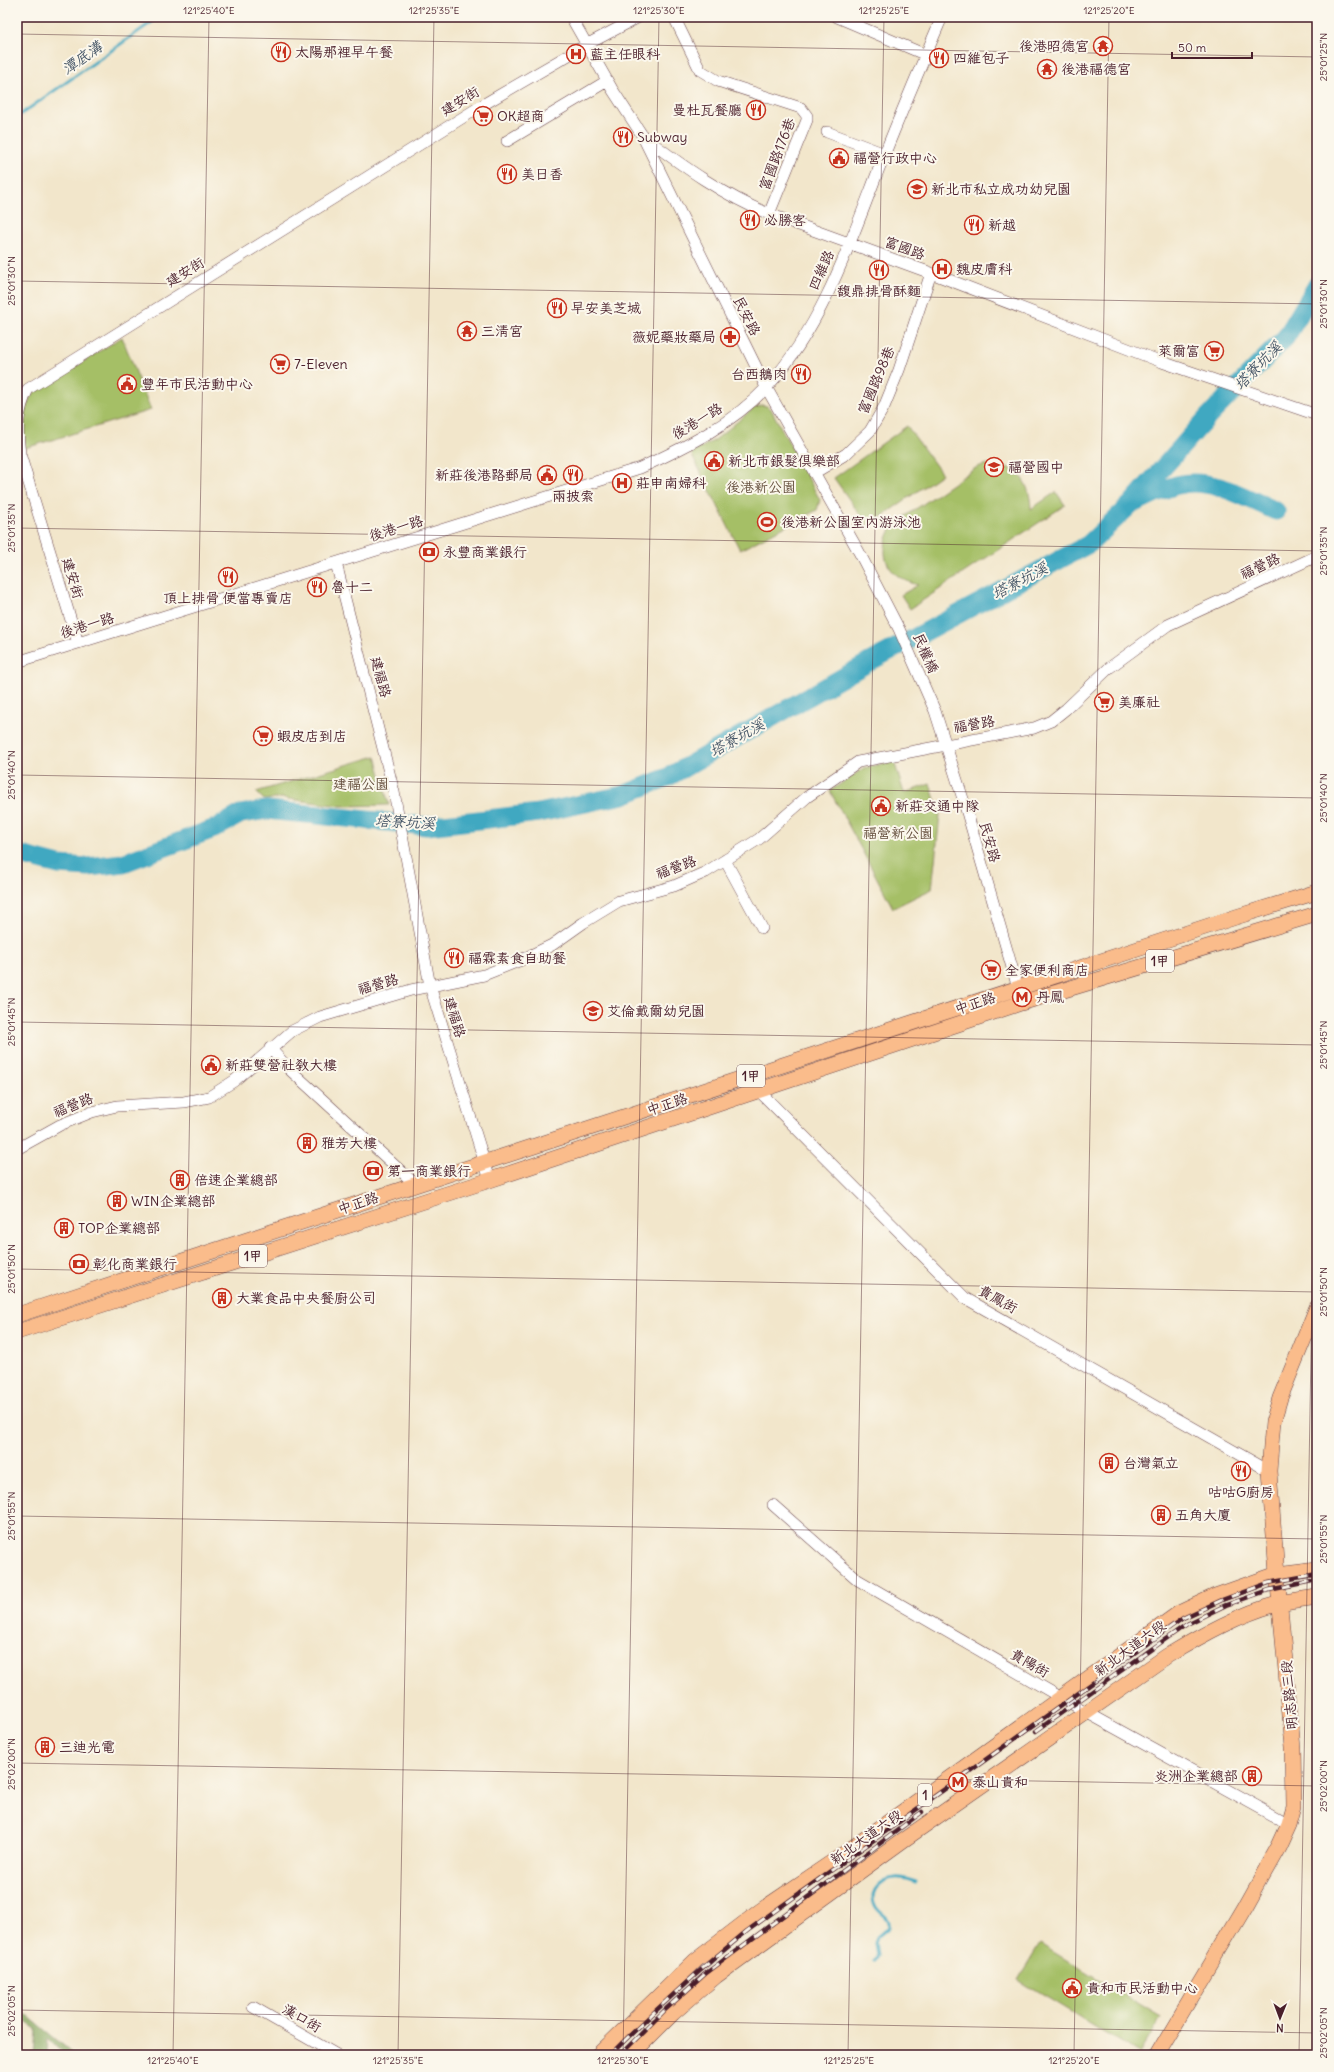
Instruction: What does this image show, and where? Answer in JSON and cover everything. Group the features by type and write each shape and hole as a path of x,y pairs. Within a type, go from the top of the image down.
{"main road":[{"name":"中正路","path":"17,1332 490,1180 759,1091 1020,996 1317,892"},
{"name":"中正路","path":"17,1315 415,1184 1020,996 1317,914"},
{"name":"明志路三段","path":"1157,2055 1246,1907 1289,1824 1294,1806 1293,1748 1277,1574 1270,1471 1273,1422 1280,1398 1317,1307"},
{"name":"1","path":"1277,1574 1317,1568"},
{"name":"新北大道六段","path":"598,2055 696,1960 760,1911 841,1856 1180,1613 1215,1596 1277,1574"},
{"name":"1","path":"1280,1603 1317,1596"},
{"name":"新北大道六段","path":"631,2055 673,2013 716,1976 902,1841 1086,1712 1195,1640 1254,1612 1280,1603"}],"street":[{"name":"民安路","path":"570,17 607,80 642,135 766,387 859,552 899,629"},
{"name":"建安街","path":"78,643 20,454 18,415 22,401 28,389 486,103 586,45 639,17"},
{"name":"富國路176巷","path":"674,17 700,70 718,80 801,108 807,116 807,120 769,214"},
{"path":"837,17 926,55"},
{"name":"四維路","path":"766,387 802,342 816,318 850,243 942,17"},
{"path":"507,141 607,80"},
{"path":"827,132 885,154"},
{"name":"富國路","path":"642,135 687,170 748,205 769,214 931,273 1193,372 1317,415"},
{"name":"富國路98巷","path":"814,473 846,454 870,431 884,407 899,370 931,273"},
{"name":"後港一路","path":"17,662 640,468 684,448 731,418 766,387"},
{"name":"福營路","path":"17,1149 60,1125 92,1112 117,1106 184,1102 209,1097 234,1081 270,1048 292,1031 320,1017 430,986 484,974 519,961 552,945 582,923 619,901 674,886 706,872 759,839 807,797 858,762 1034,728 1051,721 1066,709 1109,668 1168,625 1317,556"},
{"name":"建福路","path":"336,563 396,799 430,986 490,1180"},
{"name":"民權橋","path":"899,629 926,690"},
{"name":"民安路","path":"926,690 945,745 1020,996"},
{"path":"725,860 762,928"},
{"path":"270,1048 289,1070 415,1184"},
{"name":"貴鳳街","path":"759,1091 965,1298 1270,1471"},
{"name":"貴陽街","path":"773,1505 858,1580 1061,1698 1289,1824"},
{"name":"漢口街","path":"253,2007 337,2055"}],"green space":[{"path":"122,337 151,410 22,449 23,421 26,407 32,394"},
{"name":"後港新公園","path":"761,405 767,406 772,411 820,500 817,510 740,550 691,453 715,440 754,408"},
{"path":"907,426 942,474 868,526 834,478"},
{"path":"988,464 1007,467 1020,476 1025,482 1028,490 1031,509 1056,492 1065,505 910,609 901,595 918,585 898,576 891,569 885,554 886,544 894,524 977,467"},
{"name":"建福公園","path":"376,756 389,805 341,806 281,798 264,800 256,792"},
{"name":"福營新公園","path":"894,761 904,793 930,784 940,815 932,889 893,908 830,791 864,768"},
{"path":"1040,1944 1161,2017 1139,2053 1018,1980"},
{"path":"17,2007 75,2055 66,2055 48,2039 47,2055 34,2055 36,2029 24,2021 21,2055 17,2055"}],"waterway":[{"name":"潭底溝","path":"17,117 159,17"},
{"name":"塔寮坑溪","path":"17,854 59,865 88,867 123,863 216,828 241,814 267,810 427,826 539,813 623,795 668,777 871,661 1089,544 1130,505 1207,418 1286,337 1317,285"},
{"path":"1134,503 1177,485 1202,483 1228,490 1276,511"},
{"path":"874,1961 877,1956 875,1942 877,1937 889,1927 887,1917 879,1911 873,1900 875,1891 881,1883 890,1879 900,1878 916,1882"}],"railway":[{"path":"610,2055 677,1991 747,1931 1183,1618 1222,1600 1268,1583 1317,1574"},
{"path":"1036,1731 1187,1624 1226,1605 1269,1590 1317,1580"},
{"path":"620,2055 666,2009 705,1974 922,1812"}],"place":[{"name":"後港昭德宮","path":"1103,46"},
{"name":"太陽那裡早午餐","path":"281,52"},
{"name":"藍主任眼科","path":"576,54"},
{"name":"四維包子","path":"939,58"},
{"name":"後港福德宮","path":"1047,69"},
{"name":"曼杜瓦餐廳","path":"756,110"},
{"name":"OK超商","path":"483,116"},
{"name":"Subway","path":"623,137"},
{"name":"福營行政中心","path":"839,158"},
{"name":"美日香","path":"507,174"},
{"name":"新北市私立成功幼兒園","path":"917,189"},
{"name":"必勝客","path":"750,220"},
{"name":"新越","path":"974,225"},
{"name":"魏皮膚科","path":"942,269"},
{"name":"馥鼎排骨酥麵","path":"879,270"},
{"name":"早安美芝城","path":"557,308"},
{"name":"三清宮","path":"467,331"},
{"name":"薇妮藥妝藥局","path":"730,337"},
{"name":"萊爾富","path":"1214,351"},
{"name":"7-Eleven","path":"280,364"},
{"name":"台西鵝肉","path":"801,374"},
{"name":"豐年市民活動中心","path":"127,384"},
{"name":"新北市銀髮俱樂部","path":"714,461"},
{"name":"福營國中","path":"994,467"},
{"name":"新莊後港路郵局","path":"547,475"},
{"name":"兩披索","path":"573,475"},
{"name":"莊申南婦科","path":"622,483"},
{"name":"後港新公園室内游泳池","path":"767,522"},
{"name":"永豐商業銀行","path":"429,552"},
{"name":"頂上排骨 便當專賣店","path":"228,577"},
{"name":"魯十二","path":"317,587"},
{"name":"美廉社","path":"1104,702"},
{"name":"蝦皮店到店","path":"263,736"},
{"name":"新莊交通中隊","path":"881,806"},
{"name":"福霖素食自助餐","path":"454,958"},
{"name":"全家便利商店","path":"991,970"},
{"name":"丹鳳","path":"1022,997"},
{"name":"艾倫戴爾幼兒園","path":"593,1011"},
{"name":"新莊雙營社教大樓","path":"211,1065"},
{"name":"雅芳大樓","path":"307,1143"},
{"name":"第一商業銀行","path":"373,1171"},
{"name":"倍速企業總部","path":"180,1180"},
{"name":"WIN企業總部","path":"117,1201"},
{"name":"TOP企業總部","path":"64,1228"},
{"name":"彰化商業銀行","path":"79,1264"},
{"name":"大業食品中央餐廚公司","path":"222,1298"},
{"name":"台灣氣立","path":"1109,1463"},
{"name":"咕咕G廚房","path":"1241,1471"},
{"name":"五角大廈","path":"1161,1515"},
{"name":"三迪光電","path":"45,1747"},
{"name":"炎洲企業總部","path":"1252,1776"},
{"name":"泰山貴和","path":"958,1782"},
{"name":"貴和市民活動中心","path":"1072,1988"}]}
